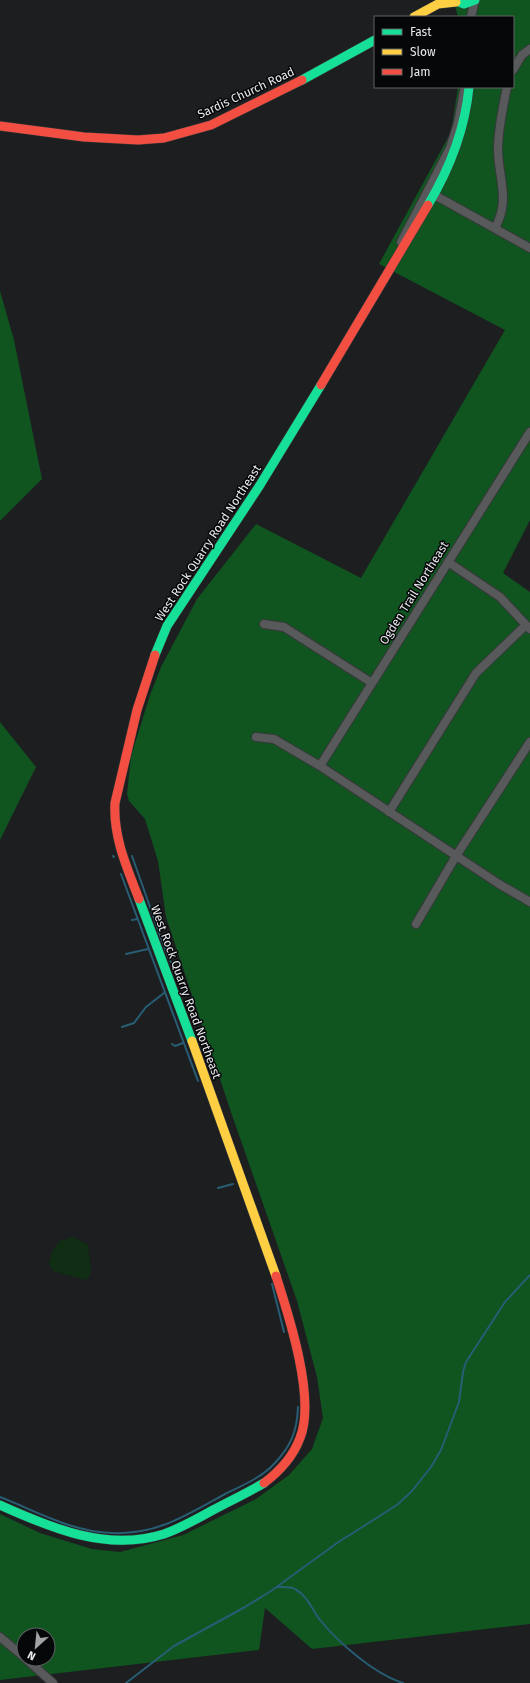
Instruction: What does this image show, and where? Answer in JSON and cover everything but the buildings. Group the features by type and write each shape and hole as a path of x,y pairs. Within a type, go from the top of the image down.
{"street":[{"path":"416,16 435,3 471,3 475,0"},
{"path":"471,16 475,0"},
{"path":"457,2 466,16"},
{"name":"Sardis Church Road","path":"0,126 84,137 138,140 164,138 211,125 333,64 374,41"},
{"path":"514,68 522,55 530,49"},
{"name":"West Rock Quarry Road Northeast","path":"0,1505 42,1523 84,1536 118,1541 136,1540 155,1536 189,1524 267,1481 290,1459 298,1445 302,1433 305,1410 303,1378 281,1290 234,1154 126,862 117,832 115,806 138,710 154,657 167,626 260,485 300,421 405,245 431,193 452,143 458,123 465,88"},
{"name":"West Rock Quarry Road Northeast","path":"431,193 451,163 458,146 466,115 470,88"},
{"path":"495,228 504,206 503,184 499,165 498,147 508,88"},
{"path":"431,193 530,248"},
{"name":"Ogden Trail Northeast","path":"320,766 530,432"},
{"path":"389,812 476,673 528,627 500,597 448,562"},
{"path":"264,624 284,627 372,683"},
{"path":"256,738 274,739 320,766 456,856 530,902"},
{"path":"416,924 456,856 530,742"},
{"path":"0,1636 16,1650"},
{"path":"35,1667 53,1683"}],"green space":[{"path":"468,0 530,0 530,520 503,573 530,592 530,1624 312,1649 265,1608 259,1650 0,1680 0,1514 40,1533 92,1549 120,1552 183,1535 256,1499 289,1475 312,1449 323,1418 317,1377 297,1301 233,1118 166,917 158,861 145,819 129,801 127,794 131,756 150,695 161,667 197,599 256,524 361,578 505,330 379,264 451,132 458,88 514,88 514,16 458,16 455,6"},
{"path":"0,291 14,340 42,479 0,521"},
{"path":"0,722 36,767 0,840"},
{"path":"73,1237 88,1245 91,1273 86,1280 53,1271 49,1264 52,1252 60,1241"}],"waterway":[{"path":"132,856 161,938 169,959 173,965"},
{"path":"121,874 198,1081"},
{"path":"132,920 138,919"},
{"path":"126,954 148,949"},
{"path":"122,1027 134,1023 146,1007 164,993"},
{"path":"172,1044 175,1046 183,1043"},
{"path":"218,1188 233,1184"},
{"path":"126,1683 174,1646 271,1591 337,1543 397,1505 412,1491 431,1467 441,1450 459,1402 463,1372 466,1362 505,1302 530,1275"},
{"path":"272,1284 284,1332"},
{"path":"0,1497 54,1520 97,1532 128,1533 158,1527 198,1509 251,1481 269,1469 289,1445 296,1424 298,1407"},
{"path":"277,1587 291,1587 303,1595 320,1620 347,1648 380,1673 403,1683"}],"traffic: fast":[{"path":"454,0 464,4 475,0"},
{"path":"302,80 374,41"},
{"path":"428,205 450,163 464,118 469,88"},
{"path":"155,655 167,626 260,485 321,385"},
{"path":"139,899 192,1041"},
{"path":"0,1505 39,1522 80,1535 101,1539 143,1539 164,1534 183,1526 264,1483"}],"traffic: slow":[{"path":"416,16 438,4 456,2"},
{"path":"192,1041 276,1276"}],"traffic: jam":[{"path":"0,126 84,137 138,140 164,138 211,125 302,80"},
{"path":"321,385 428,205"},
{"path":"139,899 122,852 116,828 115,803 137,710 155,655"},
{"path":"264,1483 281,1468 294,1451 300,1438 304,1421 305,1402 299,1357 276,1276"}]}
